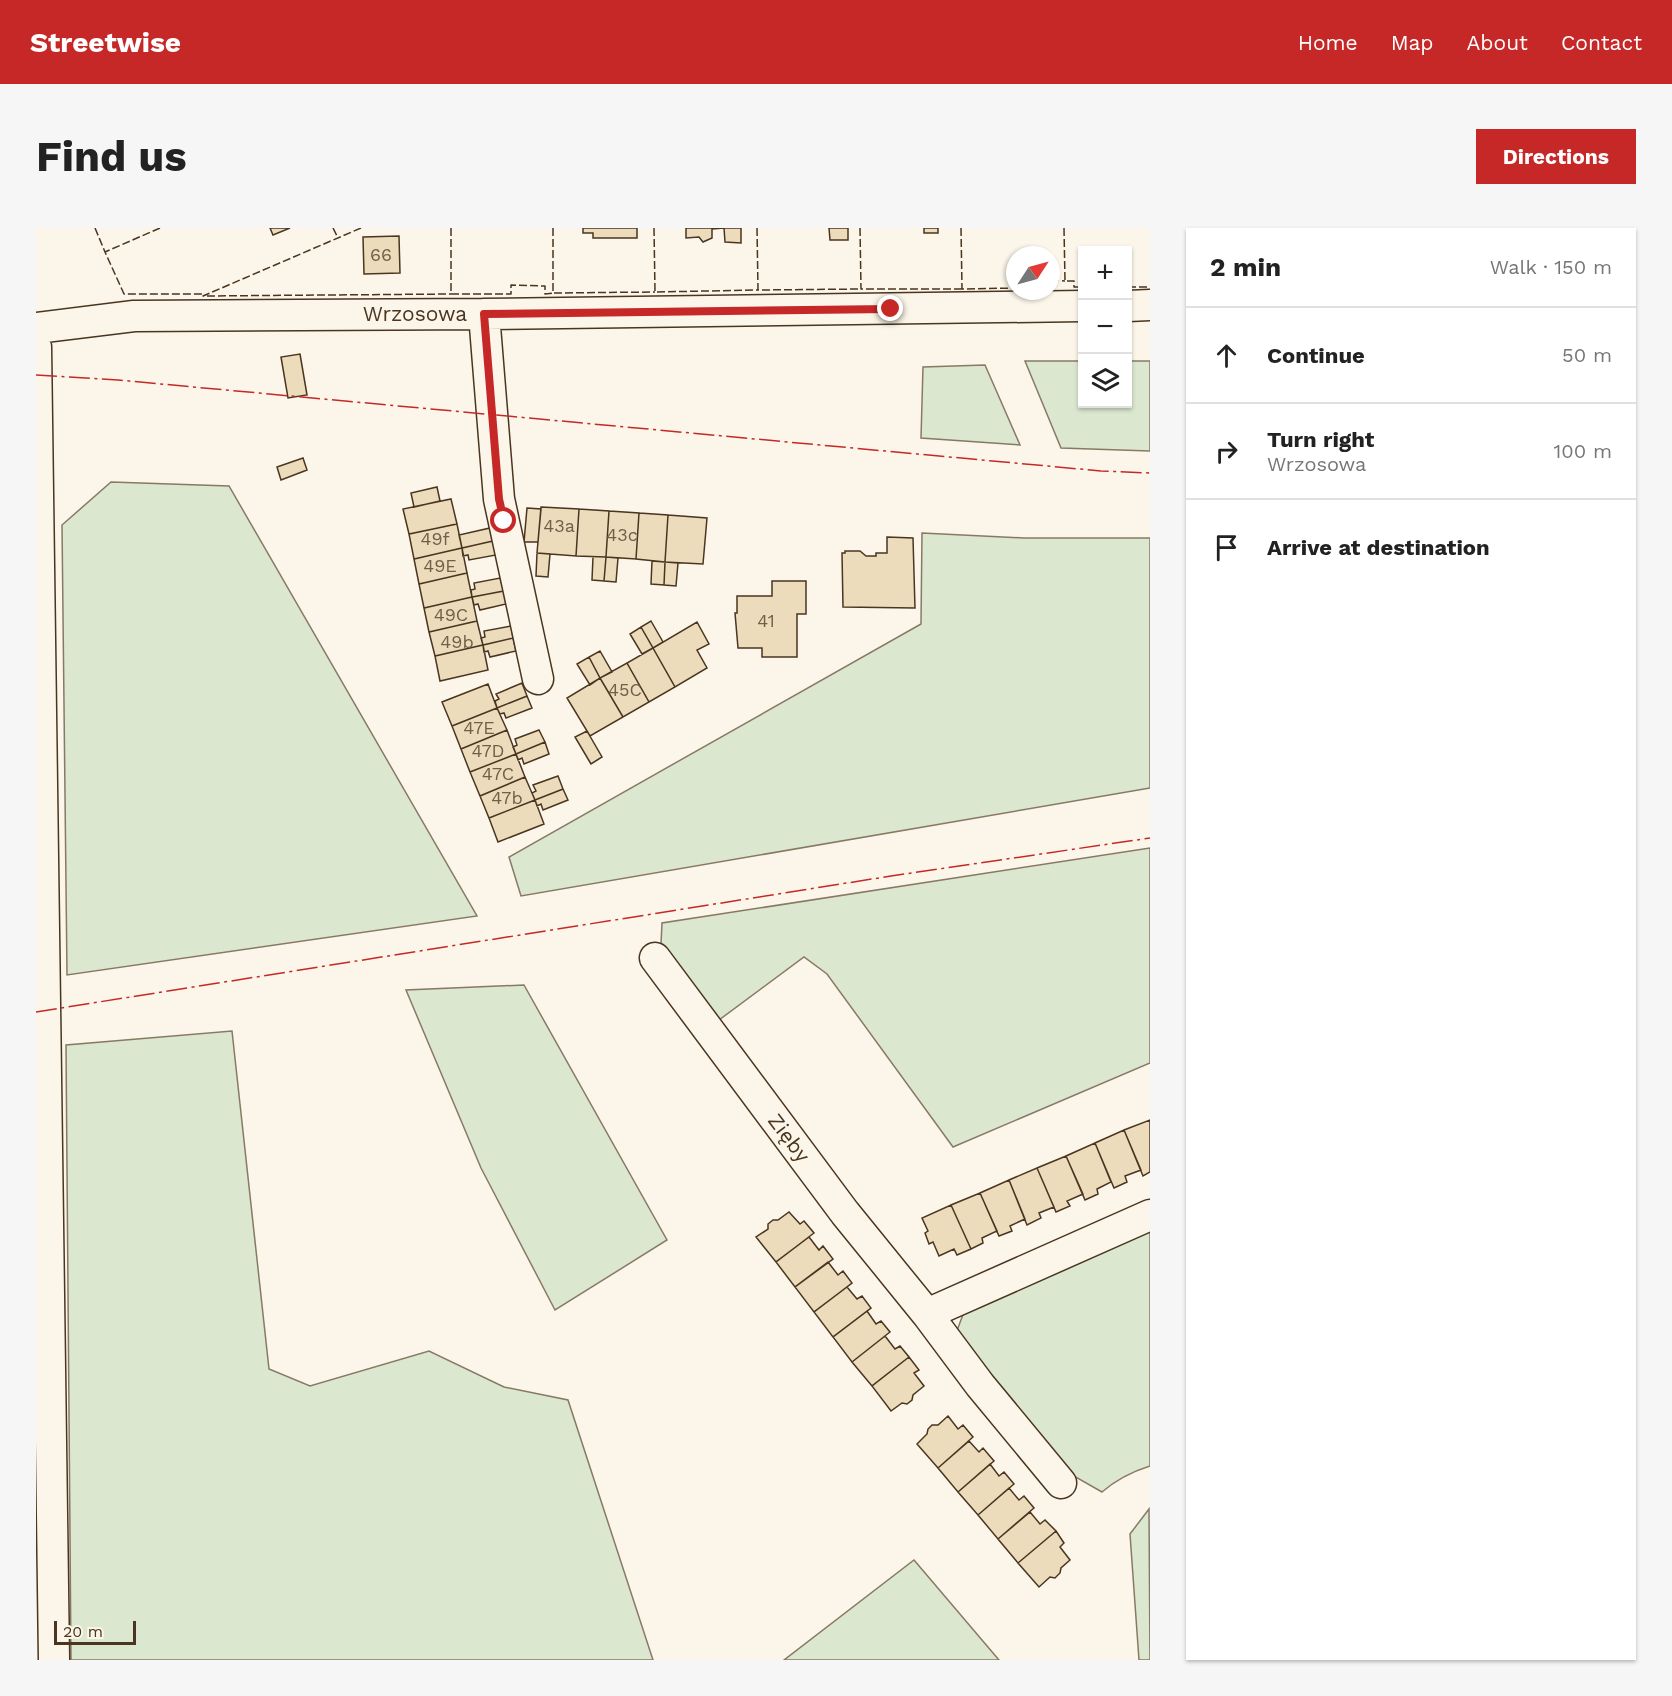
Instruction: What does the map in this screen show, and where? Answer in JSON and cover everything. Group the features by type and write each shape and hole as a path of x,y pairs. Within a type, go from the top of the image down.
{"street":[{"path":"1132,306 1150,305"},
{"name":"Wrzosowa","path":"36,328 134,315 484,314 1078,306"},
{"path":"484,314 499,499 538,680"},
{"path":"36,347 54,1660"},
{"name":"Zięby","path":"655,958 845,1213 927,1314 980,1385 1061,1483"},
{"path":"927,1314 1150,1215"}],"green space":[{"path":"1025,361 1078,361 1078,408 1132,408 1132,361 1150,361 1150,451 1061,448"},
{"path":"985,365 1020,445 921,438 923,367"},
{"path":"111,482 229,486 477,916 67,975 62,525"},
{"path":"922,533 1024,538 1150,538 1150,788 521,896 509,857 921,624"},
{"path":"1150,848 1150,1063 953,1147 827,974 804,957 719,1020 661,944 662,923"},
{"path":"524,985 667,1240 555,1310 481,1168 406,990"},
{"path":"232,1031 269,1369 310,1386 429,1351 504,1387 568,1400 653,1660 71,1660 66,1045"},
{"path":"1150,1228 1150,1466 1124,1476 1102,1492 1072,1475 955,1336 965,1309"},
{"path":"1149,1509 1150,1660 1139,1660 1130,1534"},
{"path":"914,1560 999,1660 784,1660"}],"building":[{"path":"270,228 290,228 273,235"},
{"path":"583,228 637,228 637,238 593,238 593,233 583,233"},
{"path":"686,228 724,228 712,229 712,238 703,242 699,237 686,238"},
{"path":"724,228 741,228 741,243 725,242"},
{"path":"829,228 848,228 848,240 830,240"},
{"path":"924,228 938,228 938,233 924,233"},
{"path":"399,236 400,273 364,274 363,237"},
{"path":"300,354 307,395 288,398 281,357"},
{"path":"303,458 307,470 281,480 277,467"},
{"path":"437,487 440,501 414,507 411,493"},
{"path":"451,499 457,524 409,534 403,509"},
{"path":"541,507 579,509 576,556 537,553"},
{"path":"527,508 541,509 538,542 524,542"},
{"path":"579,509 609,511 606,557 576,556"},
{"path":"609,511 639,513 636,559 606,557"},
{"path":"639,513 668,515 665,562 636,559"},
{"path":"668,515 707,518 703,564 665,562"},
{"path":"457,524 462,548 414,559 409,534"},
{"path":"490,528 493,541 462,548 459,535"},
{"path":"887,537 913,538 915,608 843,607 842,553 860,551 866,556 876,556 876,553 887,553"},
{"path":"493,541 496,555 469,560 468,555 463,556 462,548"},
{"path":"462,548 467,573 419,584 414,559"},
{"path":"537,553 550,554 548,577 536,576"},
{"path":"593,557 606,557 604,581 592,580"},
{"path":"606,557 618,558 616,582 604,581"},
{"path":"652,561 665,562 664,585 651,584"},
{"path":"665,562 678,563 676,586 664,585"},
{"path":"467,573 472,597 424,608 419,584"},
{"path":"500,578 504,591 472,597 471,590 475,589 474,583"},
{"path":"772,581 806,581 806,614 797,614 797,657 762,657 762,648 738,648 735,613 737,613 737,596 772,596"},
{"path":"504,591 506,604 480,610 478,604 474,605 472,597"},
{"path":"472,597 477,621 429,632 424,608"},
{"path":"477,621 483,645 435,656 429,632"},
{"path":"651,621 663,642 653,648 641,627"},
{"path":"697,622 709,644 697,650 707,668 675,687 653,648"},
{"path":"511,626 513,638 483,645 481,638 485,637 484,631"},
{"path":"641,627 653,648 642,654 630,634"},
{"path":"513,638 516,651 490,657 488,651 484,652 483,645"},
{"path":"483,645 488,670 440,681 435,656"},
{"path":"653,648 675,687 649,702 627,663"},
{"path":"600,651 612,672 600,678 589,657"},
{"path":"589,657 600,678 590,685 577,664"},
{"path":"627,663 649,702 623,717 600,678"},
{"path":"600,678 623,717 590,736 567,698"},
{"path":"522,683 527,696 497,708 495,701 499,699 496,694"},
{"path":"488,684 497,708 452,726 442,702"},
{"path":"527,696 532,708 506,718 504,713 500,714 497,708"},
{"path":"497,708 507,730 461,749 452,726"},
{"path":"507,730 516,754 470,772 461,749"},
{"path":"539,730 545,742 516,754 513,747 517,745 515,739"},
{"path":"587,731 602,757 591,764 575,737"},
{"path":"545,742 549,754 524,764 522,758 518,760 516,754"},
{"path":"516,754 525,777 480,796 470,772"},
{"path":"558,776 563,789 535,800 532,793 536,791 533,785"},
{"path":"525,777 535,800 489,818 480,796"},
{"path":"563,789 568,800 543,810 541,804 537,806 535,800"},
{"path":"535,800 544,824 498,842 489,818"},
{"path":"1150,1120 1150,1172 1143,1176 1124,1130"},
{"path":"1124,1130 1141,1170 1125,1176 1127,1182 1114,1188 1095,1143"},
{"path":"1095,1143 1111,1182 1097,1189 1098,1194 1085,1200 1066,1156"},
{"path":"1066,1156 1083,1194 1067,1201 1070,1206 1056,1212 1037,1168"},
{"path":"1037,1168 1054,1207 1039,1213 1041,1218 1027,1225 1009,1180"},
{"path":"1009,1180 1025,1219 1010,1226 1012,1231 999,1236 980,1193"},
{"path":"980,1193 997,1231 982,1238 983,1243 971,1249 951,1205"},
{"path":"951,1205 971,1249 957,1255 954,1249 939,1256 933,1242 929,1244 925,1233 928,1231 922,1218"},
{"path":"789,1212 800,1224 804,1221 814,1233 776,1262 756,1237 768,1229 768,1224 773,1220 778,1220"},
{"path":"809,1237 819,1250 823,1246 833,1259 795,1287 776,1262"},
{"path":"828,1262 838,1275 843,1271 852,1283 814,1312 795,1287"},
{"path":"847,1287 857,1299 862,1296 871,1308 833,1337 814,1312"},
{"path":"867,1311 876,1324 881,1321 890,1332 852,1362 833,1337"},
{"path":"885,1336 895,1349 900,1346 909,1357 872,1386 852,1362"},
{"path":"909,1357 919,1370 914,1373 924,1386 913,1395 912,1400 907,1404 902,1403 891,1411 872,1386"},
{"path":"948,1416 958,1429 963,1425 973,1437 938,1468 917,1444 932,1425 938,1425"},
{"path":"969,1441 979,1452 983,1448 994,1461 958,1492 938,1468"},
{"path":"990,1464 999,1476 1004,1472 1014,1484 978,1515 958,1492"},
{"path":"1009,1488 1019,1500 1024,1496 1034,1508 998,1539 978,1515"},
{"path":"1030,1512 1040,1524 1045,1520 1056,1531 1018,1563 998,1539"},
{"path":"1056,1531 1064,1543 1060,1547 1070,1560 1055,1578 1050,1577 1039,1587 1018,1563"}],"fence":[{"path":"95,228 105,252"},
{"path":"160,228 105,252 124,294 205,294"},
{"path":"333,228 338,238"},
{"path":"361,228 203,296 451,294"},
{"path":"451,228 451,294 511,294 511,285 545,286 545,294 553,293"},
{"path":"553,228 553,293 655,292"},
{"path":"654,228 655,292 758,290"},
{"path":"757,228 758,290 861,289"},
{"path":"860,228 861,289 962,289"},
{"path":"961,228 962,289 1006,288"},
{"path":"1064,228 1065,281 1074,281 1074,287 1078,287"},
{"path":"1060,281 1065,281"},
{"path":"1132,287 1150,287"}],"power":[{"path":"36,375 118,380 1101,471 1150,473"},
{"path":"36,1012 891,876 1150,838"}],"route":[{"path":"504,521 499,499 484,314 891,309"}]}
